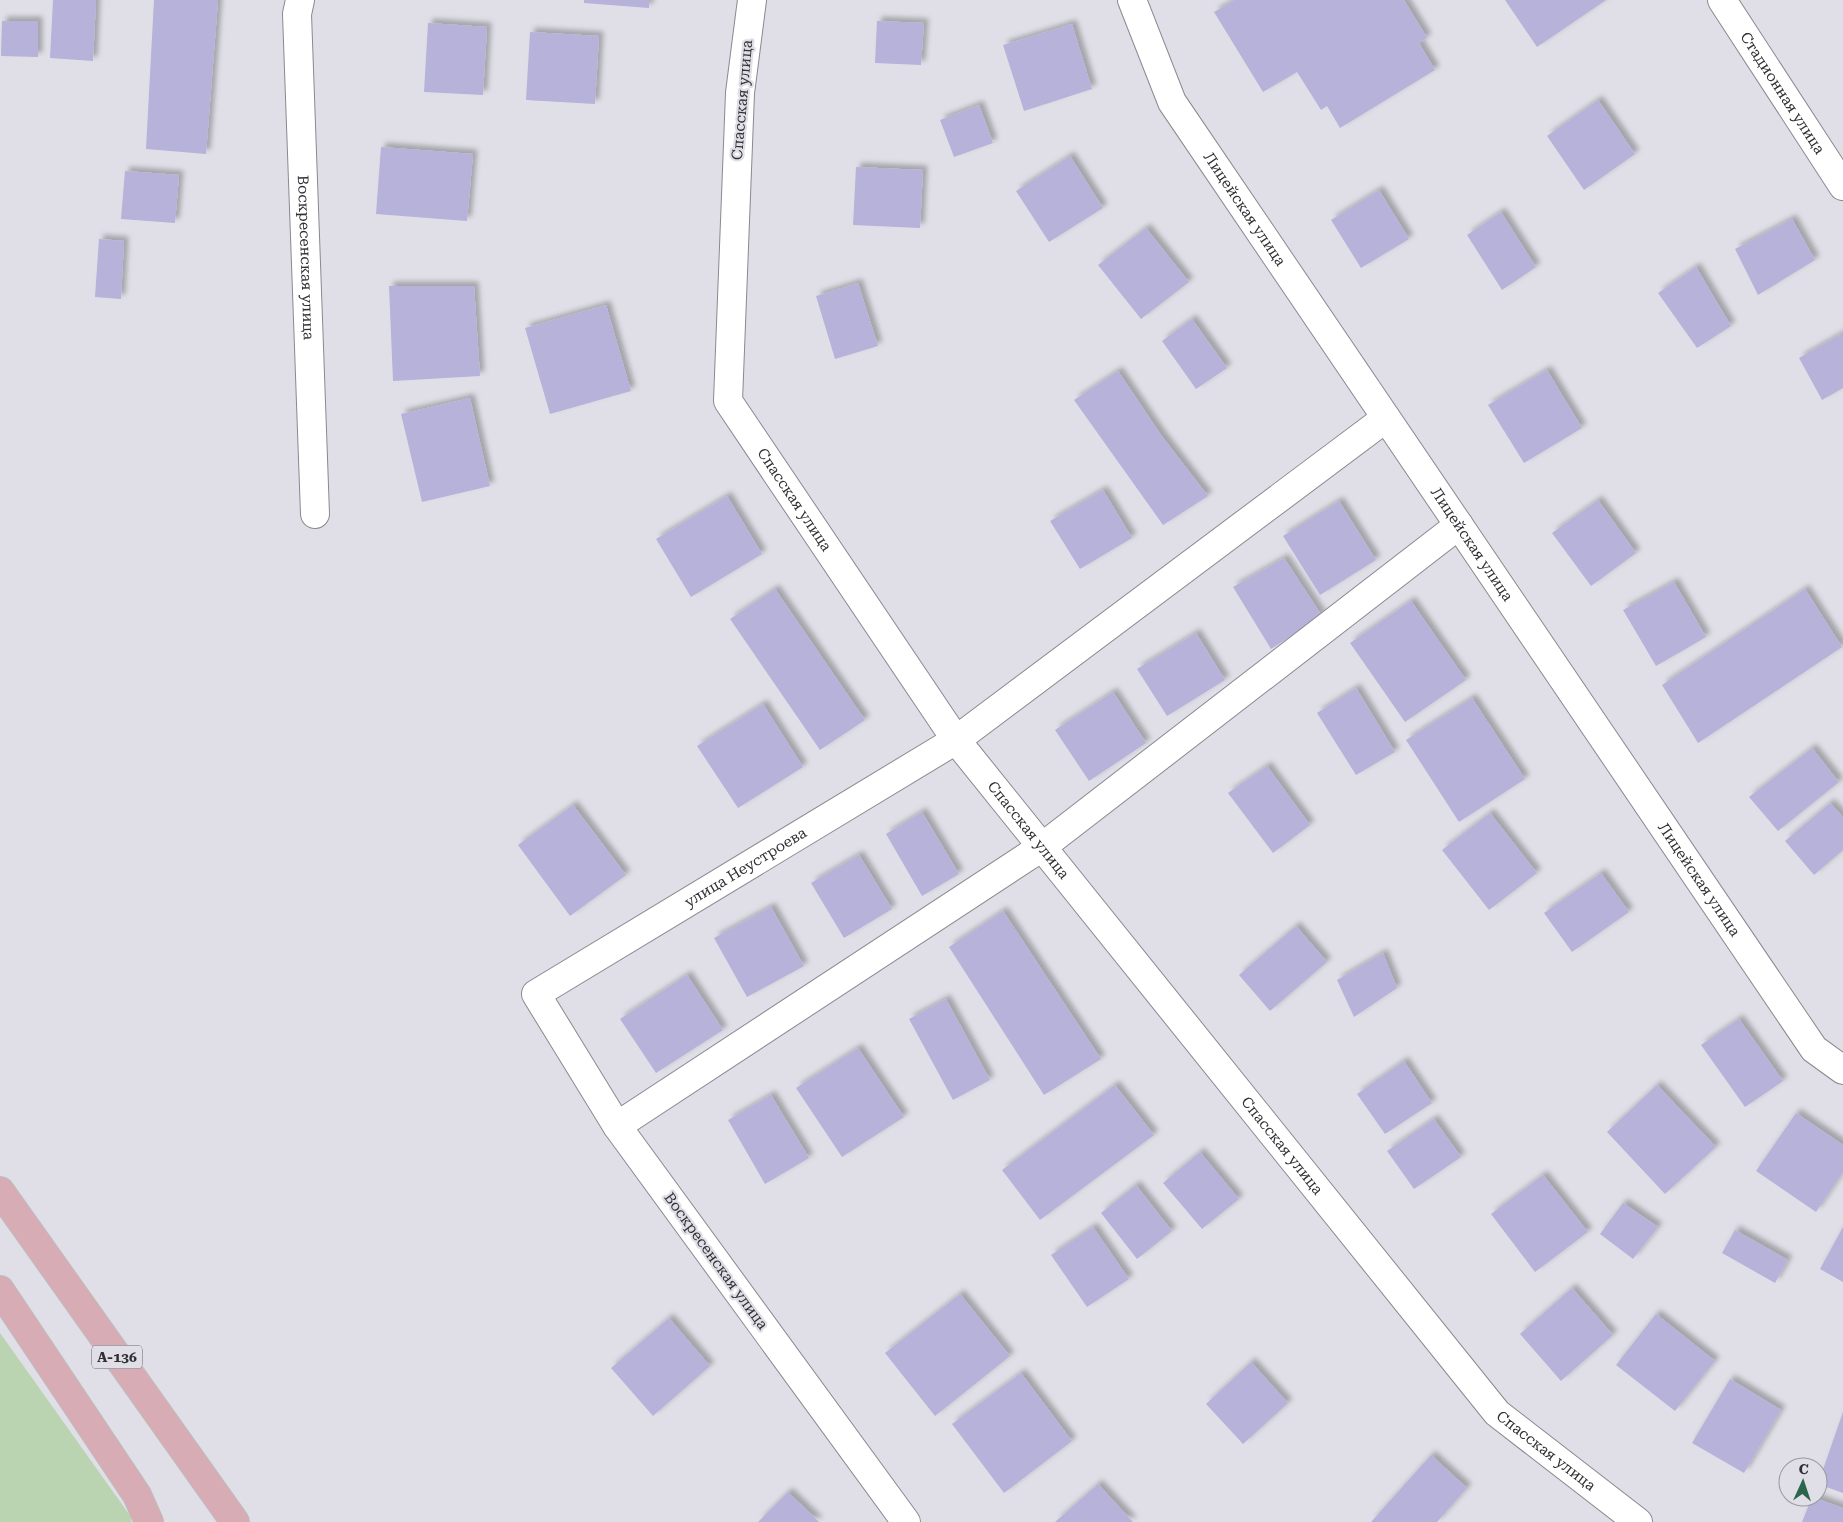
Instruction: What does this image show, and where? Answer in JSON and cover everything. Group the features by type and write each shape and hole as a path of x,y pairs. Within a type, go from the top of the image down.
{"main road":[{"name":"А-136","path":"0,1192 235,1522"},
{"path":"0,1290 137,1495 149,1522"}],"street":[{"name":"Воскресенская улица","path":"300,0 297,14 315,514"},
{"name":"Спасская улица","path":"752,0 740,93 728,401 956,740 1497,1413 1638,1522"},
{"name":"Лицейская улица","path":"1132,0 1172,102 1814,1049 1843,1070"},
{"name":"Стадионная улица","path":"1722,0 1843,186"},
{"name":"улица Неустроева","path":"536,994 956,740 1386,418"},
{"path":"617,1126 1042,847 1459,525"},
{"name":"Воскресенская улица","path":"536,994 617,1126 906,1522"}],"green space":[{"path":"0,1333 131,1517 131,1522 0,1522"}],"building":[{"path":"53,0 96,0 93,61 50,58"},
{"path":"154,0 218,0 206,154 146,149"},
{"path":"584,0 649,0 649,8 584,3"},
{"path":"1235,0 1404,0 1427,38 1419,43 1435,70 1340,128 1327,106 1321,110 1297,72 1263,92 1214,12"},
{"path":"1505,0 1606,0 1537,47"},
{"path":"2,21 38,21 38,57 1,56"},
{"path":"877,21 924,23 921,65 875,63"},
{"path":"428,23 487,27 483,95 424,92"},
{"path":"1072,24 1092,89 1024,111 1003,45"},
{"path":"530,32 599,36 595,104 526,100"},
{"path":"1598,100 1635,154 1584,190 1547,136"},
{"path":"979,105 993,143 954,157 940,120"},
{"path":"381,147 473,154 467,221 376,214"},
{"path":"1070,156 1103,208 1049,242 1016,191"},
{"path":"856,167 923,170 920,228 853,225"},
{"path":"125,171 179,175 175,223 121,219"},
{"path":"1379,190 1409,239 1361,268 1331,220"},
{"path":"1501,212 1536,267 1502,290 1467,235"},
{"path":"1792,219 1815,260 1758,295 1735,249"},
{"path":"1146,228 1189,282 1141,319 1098,265"},
{"path":"99,239 124,241 121,299 95,297"},
{"path":"1696,267 1731,326 1697,348 1658,293"},
{"path":"858,283 878,346 835,359 816,296"},
{"path":"389,286 474,286 480,376 393,381"},
{"path":"606,305 631,391 550,414 525,328"},
{"path":"1192,319 1227,368 1196,389 1162,341"},
{"path":"1843,333 1843,388 1822,400 1799,358"},
{"path":"1547,370 1582,428 1524,463 1488,405"},
{"path":"1118,371 1161,435 1208,496 1163,525 1074,400"},
{"path":"470,398 490,486 422,502 401,414"},
{"path":"1103,490 1132,538 1080,569 1050,521"},
{"path":"727,496 762,554 691,597 656,539"},
{"path":"1598,500 1636,553 1591,586 1552,533"},
{"path":"1339,501 1376,560 1320,595 1283,536"},
{"path":"1284,558 1322,616 1271,649 1233,587"},
{"path":"1674,582 1706,637 1656,666 1623,610"},
{"path":"775,589 865,720 820,750 730,619"},
{"path":"1805,589 1842,647 1698,743 1662,685"},
{"path":"1411,601 1466,680 1405,722 1350,643"},
{"path":"1196,633 1225,680 1167,716 1137,669"},
{"path":"1356,688 1395,752 1356,775 1317,713"},
{"path":"1113,692 1146,743 1089,781 1055,730"},
{"path":"1472,698 1525,779 1459,822 1406,740"},
{"path":"763,704 803,767 738,808 697,746"},
{"path":"1812,748 1839,782 1778,831 1749,797"},
{"path":"1267,766 1310,825 1273,853 1228,793"},
{"path":"1830,803 1843,817 1843,850 1814,875 1785,841"},
{"path":"573,805 626,875 570,916 518,845"},
{"path":"922,812 959,874 922,896 886,834"},
{"path":"1490,813 1537,873 1489,910 1442,850"},
{"path":"859,855 892,909 844,938 811,883"},
{"path":"1601,873 1629,912 1572,952 1544,913"},
{"path":"771,907 804,966 747,997 714,938"},
{"path":"1003,911 1101,1059 1044,1095 949,947"},
{"path":"1296,926 1327,962 1270,1011 1239,975"},
{"path":"1383,953 1397,988 1354,1017 1337,980"},
{"path":"687,975 723,1030 656,1073 620,1019"},
{"path":"946,999 990,1080 953,1100 909,1019"},
{"path":"1739,1019 1783,1081 1745,1107 1701,1045"},
{"path":"858,1048 904,1117 842,1157 796,1088"},
{"path":"1404,1061 1432,1103 1385,1134 1357,1094"},
{"path":"1115,1085 1154,1135 1040,1220 1002,1170"},
{"path":"1657,1085 1716,1147 1665,1194 1607,1132"},
{"path":"771,1095 809,1158 765,1184 728,1120"},
{"path":"1796,1113 1843,1145 1843,1172 1816,1212 1756,1171"},
{"path":"1434,1119 1461,1157 1414,1189 1387,1151"},
{"path":"1200,1152 1239,1199 1202,1229 1163,1183"},
{"path":"1543,1175 1588,1232 1535,1272 1491,1214"},
{"path":"1136,1185 1172,1231 1137,1259 1101,1213"},
{"path":"1623,1203 1658,1227 1633,1259 1600,1234"},
{"path":"1093,1227 1129,1279 1087,1307 1051,1255"},
{"path":"1843,1227 1843,1282 1820,1269"},
{"path":"1735,1230 1788,1260 1775,1283 1722,1253"},
{"path":"1572,1288 1613,1335 1561,1381 1520,1334"},
{"path":"960,1294 1010,1356 935,1416 885,1353"},
{"path":"1656,1314 1715,1361 1675,1411 1616,1365"},
{"path":"669,1318 710,1366 653,1416 611,1368"},
{"path":"1251,1362 1288,1403 1243,1444 1206,1404"},
{"path":"1021,1373 1072,1441 1004,1493 952,1424"},
{"path":"1730,1379 1781,1410 1744,1473 1692,1443"},
{"path":"1843,1412 1843,1493 1828,1488 1827,1457"},
{"path":"1431,1455 1467,1488 1437,1522 1371,1522"},
{"path":"1098,1484 1133,1522 1055,1522"},
{"path":"788,1492 819,1522 758,1522"},
{"path":"1828,1503 1843,1508 1843,1522 1802,1522 1808,1507 1828,1507"}]}
